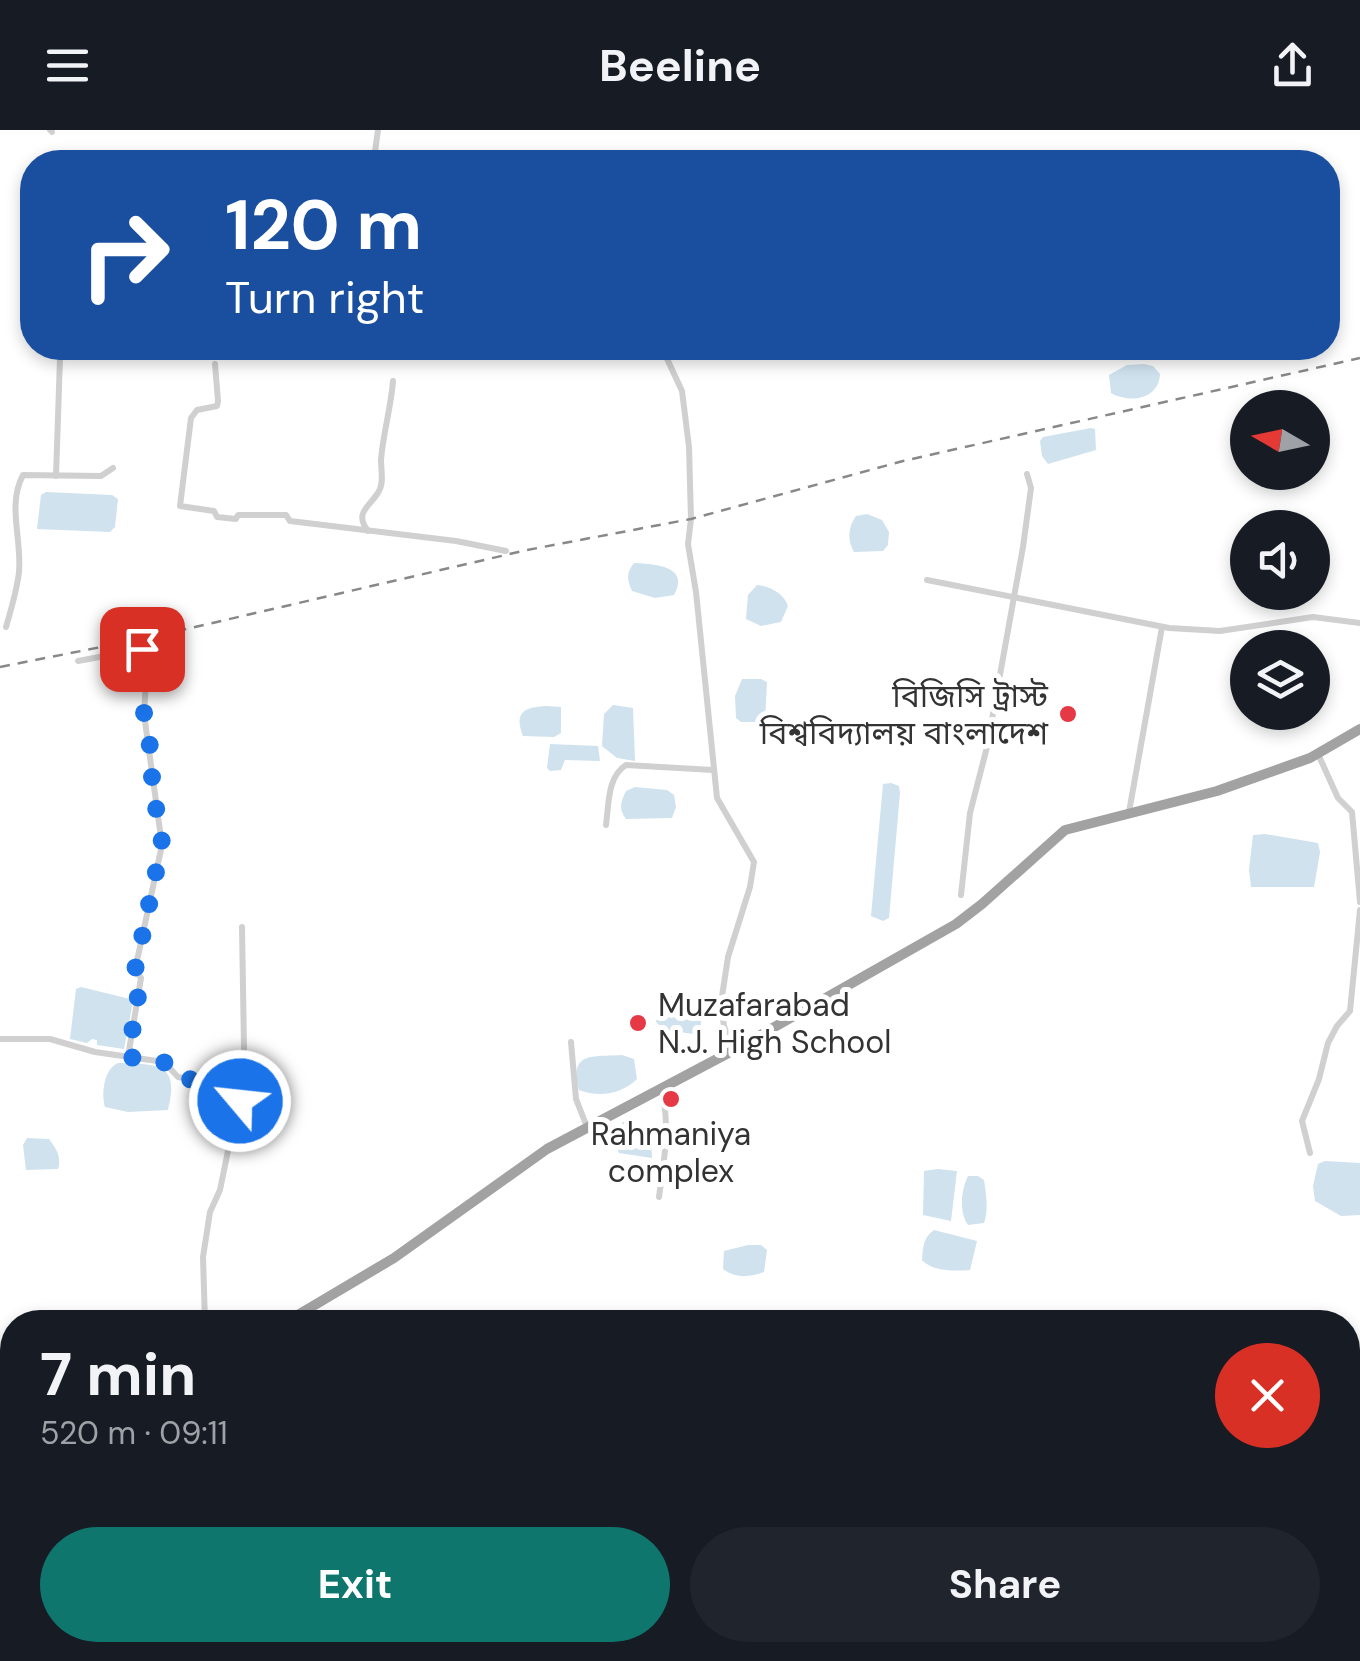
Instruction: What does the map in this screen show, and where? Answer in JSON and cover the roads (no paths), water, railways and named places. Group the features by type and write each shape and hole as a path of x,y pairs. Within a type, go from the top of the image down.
{"highway":[{"path":"306,1310 394,1258 547,1149 734,1050 956,924 1065,830 1217,791 1318,754 1360,729"}],"street":[{"path":"56,476 62,360"},
{"path":"668,360 682,391 689,447 688,544 713,770 718,798 754,862 750,888 728,957 721,1003 724,1026 734,1050"},
{"path":"215,364 218,400 216,406 198,410 192,418 180,506 214,511 217,518 286,516 290,521 456,541 506,552"},
{"path":"369,532 362,520 363,511 381,488 393,381"},
{"path":"6,628 19,570 14,503 23,475 101,476 113,468"},
{"path":"960,895 970,813 987,746 1031,488 1026,474"},
{"path":"927,580 1162,626 1220,630 1313,617 1360,623"},
{"path":"1129,812 1162,626"},
{"path":"78,661 142,649 147,665 144,714 152,757 152,794 162,844 135,970 141,978 128,1057"},
{"path":"1318,754 1338,798 1352,812 1360,902"},
{"path":"606,825 612,781 626,765 713,770"},
{"path":"1310,1153 1302,1122 1328,1043 1350,1011 1360,910"},
{"path":"205,1310 203,1257 210,1212 220,1190 240,1092 244,1048 242,928"},
{"path":"0,1039 50,1039 164,1062 178,1077 240,1092"},
{"path":"571,1042 576,1099 588,1128"},
{"path":"659,1197 666,1133 666,1106 661,1089"}],"water":[{"path":"1127,365 1153,366 1160,374 1155,389 1135,398 1111,393 1109,375"},
{"path":"1095,429 1096,450 1048,464 1042,456 1043,437"},
{"path":"41,495 112,495 118,499 115,527 110,532 37,529"},
{"path":"867,514 882,520 889,532 883,551 854,552 849,538 851,525 856,516"},
{"path":"634,563 674,572 678,585 674,595 655,598 632,591 628,577"},
{"path":"757,585 776,591 786,601 788,606 781,622 761,626 746,619 748,595"},
{"path":"742,679 767,682 765,722 741,722 736,718 735,696"},
{"path":"613,705 633,708 635,761 617,758 602,746 604,714"},
{"path":"561,707 561,733 554,737 523,736 523,712"},
{"path":"550,744 598,746 600,761 565,760 561,770 550,771"},
{"path":"883,784 899,786 900,793 889,918 883,921 871,916"},
{"path":"635,787 667,790 674,795 676,807 672,818 626,819 622,802 626,791"},
{"path":"1253,835 1318,843 1314,887 1251,887"},
{"path":"76,989 130,999 124,1049 97,1045 97,1040 92,1039 87,1043 70,1039"},
{"path":"685,998 703,1010 700,1029 694,1034 664,1030 656,1022 663,999"},
{"path":"622,1055 634,1059 637,1079 631,1084 610,1093 579,1090 580,1062"},
{"path":"118,1063 145,1064 163,1070 171,1083 168,1110 128,1112 105,1107 105,1082"},
{"path":"623,1122 651,1132 652,1158 619,1153 612,1140 614,1130"},
{"path":"27,1138 49,1139 58,1153 58,1169 26,1170 23,1145"},
{"path":"1360,1163 1360,1215 1341,1216 1315,1201 1313,1186 1318,1164"},
{"path":"924,1171 957,1171 951,1221 923,1215"},
{"path":"968,1176 984,1180 984,1223 968,1225 965,1220 962,1201"},
{"path":"934,1230 977,1241 970,1270 938,1269 922,1260 923,1247"},
{"path":"761,1245 767,1250 764,1272 743,1276 723,1269 724,1251"}],"railway":[{"path":"0,667 152,637 527,550 691,519 903,461 1360,358"}],"place":[{"name":"বিজিসি ট্রাস্ট বিশ্ববিদ্যালয় বাংলাদেশ","path":"1068,714"},
{"name":"Muzafarabad N.J. High School","path":"638,1023"},
{"name":"Rahmaniya complex","path":"671,1099"}]}
